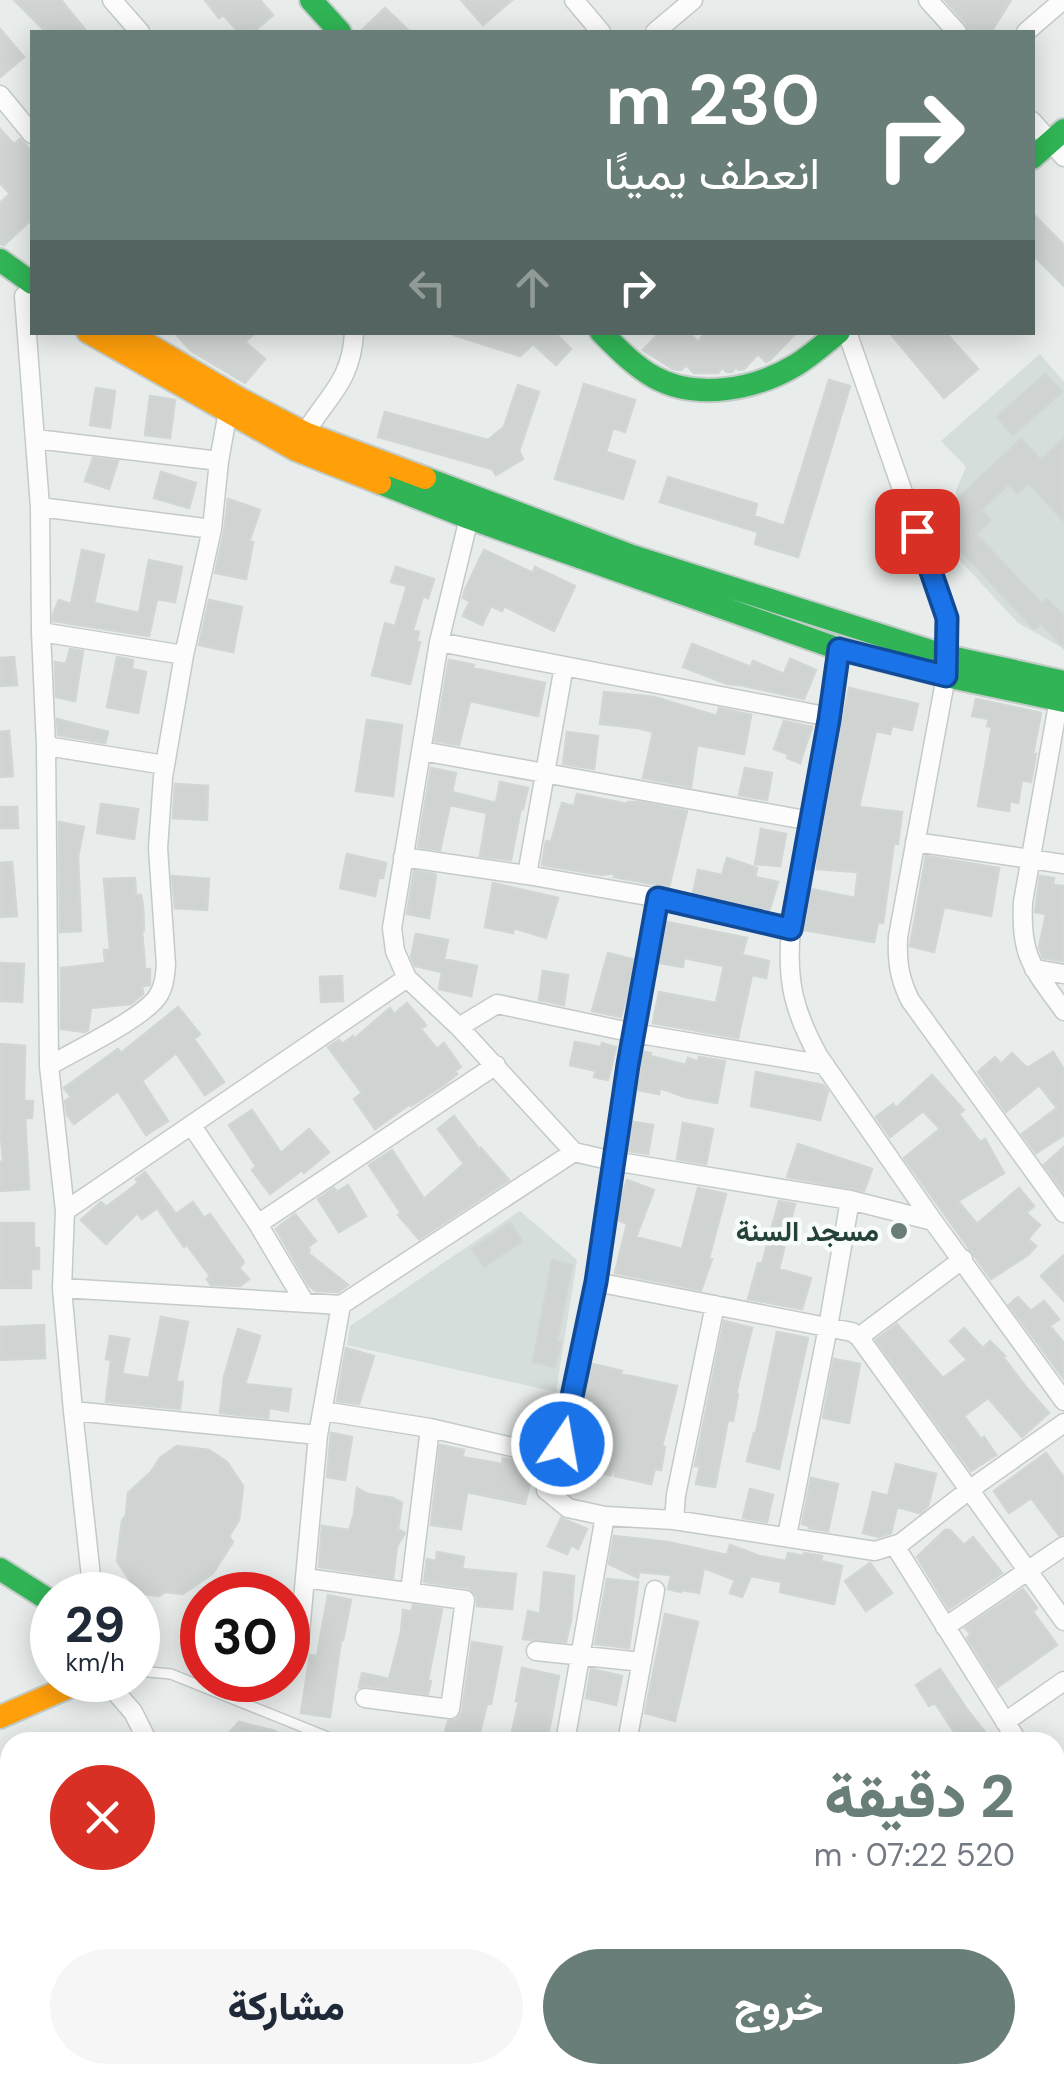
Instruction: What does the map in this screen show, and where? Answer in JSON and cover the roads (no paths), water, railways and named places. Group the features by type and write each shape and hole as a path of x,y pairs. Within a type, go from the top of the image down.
{"main road":[{"path":"312,0 338,30"},
{"path":"1035,156 1060,143"},
{"path":"0,260 30,293"},
{"path":"0,281 30,293"},
{"path":"604,335 622,354 668,384 701,388 734,387 766,380 797,365 835,335"},
{"path":"128,338 228,411 469,518 839,649 946,666 1062,694"},
{"path":"128,338 238,398 300,442 946,666"},
{"path":"0,1568 30,1588"},
{"path":"0,1716 33,1702"}],"street":[{"path":"112,0 138,30"},
{"path":"574,0 600,30"},
{"path":"657,30 693,0"},
{"path":"928,0 955,30"},
{"path":"1028,30 1063,0"},
{"path":"0,95 30,132"},
{"path":"1035,123 1060,143"},
{"path":"32,335 46,746 49,1066 65,1211 62,1288 90,1572"},
{"path":"300,442 339,387 349,367 354,335"},
{"path":"848,335 947,618 946,666 898,937 901,982 910,1000 1064,1213"},
{"path":"49,1066 142,1012 157,998 164,982 159,811 184,656 212,529 228,411"},
{"path":"36,439 219,461"},
{"path":"40,507 212,529"},
{"path":"469,518 440,642 392,928 395,951 407,978 496,1065 574,1152 850,1200 933,1222"},
{"path":"41,632 184,656"},
{"path":"440,642 830,717"},
{"path":"839,649 791,929 788,954 795,1007 825,1065 1064,1401"},
{"path":"527,875 564,666"},
{"path":"1062,694 1023,902 1022,928 1024,947 1034,969 1064,1011"},
{"path":"46,746 165,765"},
{"path":"422,751 810,821"},
{"path":"915,842 1064,864"},
{"path":"403,857 658,898 791,929"},
{"path":"658,898 596,1282 562,1444 551,1456 546,1490 568,1508 605,1516 674,1520 874,1552 895,1546 1058,1427 1064,1449"},
{"path":"1034,969 1064,974"},
{"path":"65,1211 407,978"},
{"path":"459,1027 497,1004 634,1033 825,1065"},
{"path":"258,1224 496,1065"},
{"path":"192,1126 305,1303"},
{"path":"62,1288 340,1305 574,1152"},
{"path":"787,1536 850,1200"},
{"path":"859,1337 962,1259"},
{"path":"596,1282 852,1332 859,1337 1064,1621"},
{"path":"306,1572 318,1435 340,1305"},
{"path":"674,1520 715,1305"},
{"path":"73,1411 318,1435"},
{"path":"323,1411 430,1428 551,1456"},
{"path":"410,1592 430,1428"},
{"path":"566,1732 605,1516"},
{"path":"895,1546 1012,1732"},
{"path":"945,1627 1064,1546"},
{"path":"310,1579 464,1600 450,1709 365,1698"},
{"path":"629,1732 655,1590"},
{"path":"536,1650 642,1662"},
{"path":"1005,1722 1064,1681"},
{"path":"124,1702 143,1732"}],"lane":[{"path":"160,1673 315,1732"}],"place":[{"name":"مسجد السنة","path":"899,1231"}]}
